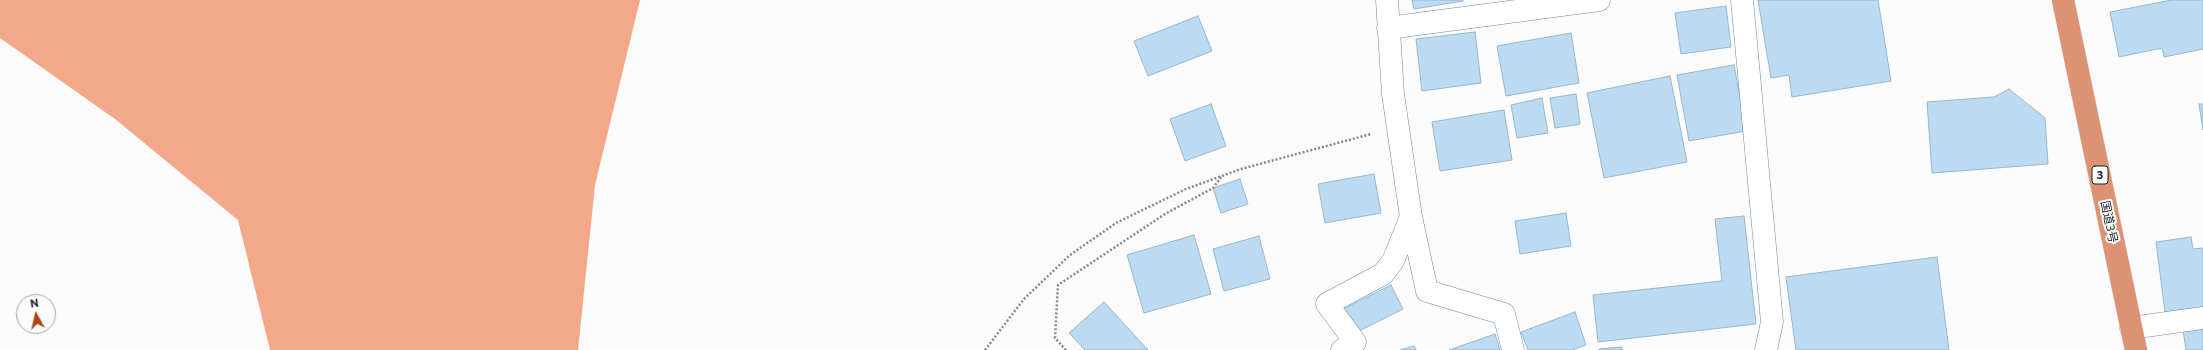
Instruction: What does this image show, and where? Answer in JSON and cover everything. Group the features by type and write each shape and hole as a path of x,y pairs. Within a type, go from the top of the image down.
{"highway":[{"name":"国道3号","path":"2063,0 2136,350"}],"street":[{"path":"1386,0 1393,94 1410,217 1426,291 1504,314 1513,350"},
{"path":"1388,28 1599,0"},
{"path":"1742,0 1772,322 1766,350"},
{"path":"1342,350 1355,342 1327,304 1383,274 1393,260 1410,217"},
{"path":"2131,328 2203,318"}],"path":[{"path":"985,350 1024,299 1070,255 1116,223 1186,189 1241,169 1371,135 1393,94"},
{"path":"1066,350 1055,338 1058,285 1165,214 1213,188 1222,176"}],"shaded area":[{"path":"0,0 640,0 595,185 578,350 270,350 238,220 115,119 0,38"}],"building":[{"path":"1412,0 1463,0 1463,1 1414,9"},
{"path":"1758,0 1878,0 1891,81 1792,97 1789,75 1771,78"},
{"path":"2172,0 2203,0 2203,49 2164,57 2162,48 2119,57 2110,12"},
{"path":"1726,6 1731,47 1681,54 1675,13"},
{"path":"1198,16 1212,51 1148,76 1134,41"},
{"path":"1475,32 1481,83 1422,91 1416,39"},
{"path":"1571,33 1579,83 1506,96 1497,46"},
{"path":"1734,65 1746,131 1689,141 1677,75"},
{"path":"1670,76 1687,162 1604,178 1587,93"},
{"path":"2009,89 2045,118 2048,164 1932,173 1927,102 1994,97"},
{"path":"1576,94 1580,124 1555,128 1550,98"},
{"path":"1542,98 1548,133 1517,138 1511,105"},
{"path":"1211,104 1226,146 1185,161 1170,119"},
{"path":"2199,104 2203,104 2203,130"},
{"path":"1504,110 1512,160 1440,171 1432,122"},
{"path":"1374,174 1381,213 1325,223 1318,184"},
{"path":"1240,179 1248,204 1221,213 1213,188"},
{"path":"1566,213 1571,246 1520,254 1515,221"},
{"path":"1744,216 1756,324 1598,342 1593,295 1722,281 1715,219"},
{"path":"1194,235 1211,294 1144,313 1127,255"},
{"path":"1259,236 1270,279 1224,291 1213,249"},
{"path":"2191,237 2193,249 2203,248 2203,307 2165,312 2156,242"},
{"path":"1937,257 1949,350 1796,350 1786,277"},
{"path":"1391,285 1403,309 1355,333 1343,309"},
{"path":"1104,302 1148,350 1085,350 1069,333"},
{"path":"1575,312 1586,345 1572,350 1528,350 1521,332"},
{"path":"2203,328 2203,350 2186,350 2183,330"},
{"path":"1495,334 1500,350 1449,350"},
{"path":"1414,346 1416,350 1400,350"},
{"path":"1622,347 1622,350 1599,350 1599,349"}]}
